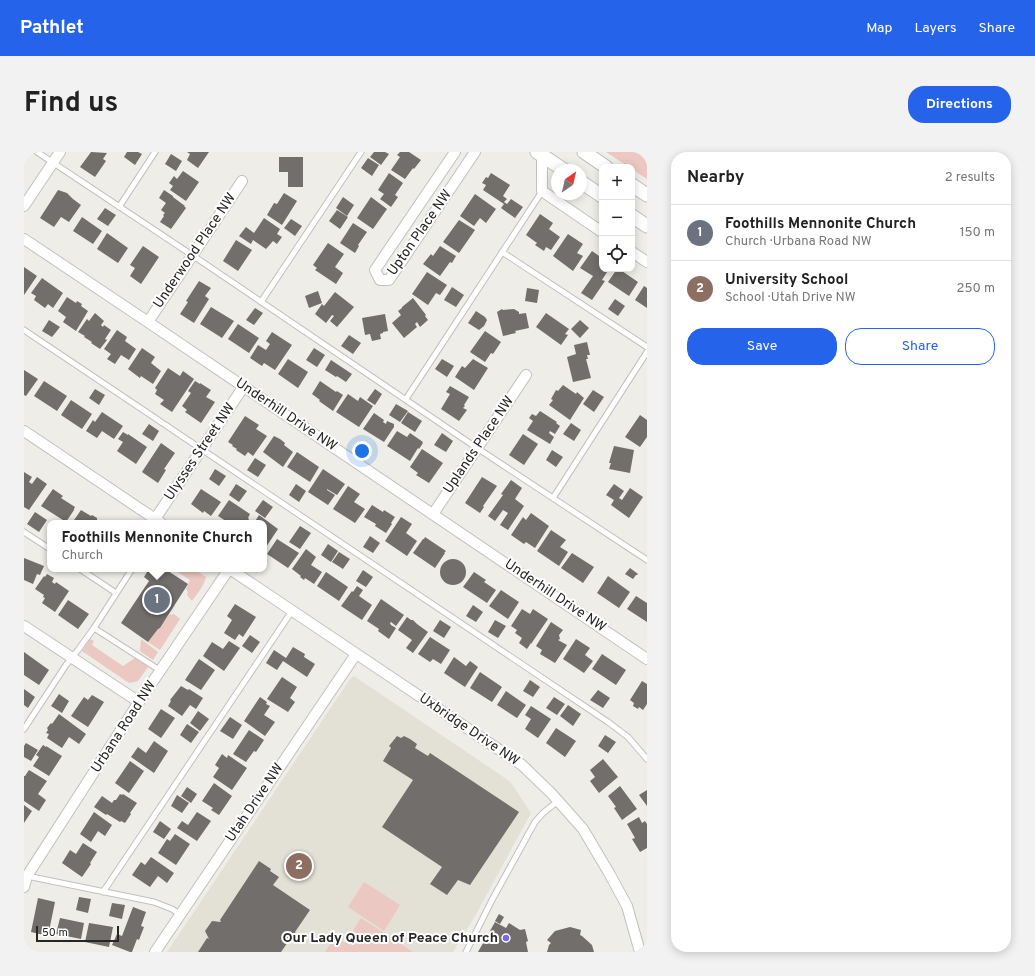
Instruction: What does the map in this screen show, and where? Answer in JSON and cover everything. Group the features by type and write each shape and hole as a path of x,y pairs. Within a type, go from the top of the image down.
{"street":[{"path":"24,206 60,152"},
{"name":"Upton Place NW","path":"455,152 375,270 380,280 389,280 475,152"},
{"path":"584,152 602,164"},
{"path":"540,154 555,164"},
{"path":"540,154 542,191 599,230"},
{"name":"Underwood Place NW","path":"148,322 242,181"},
{"path":"587,186 599,194"},
{"path":"635,187 647,195"},
{"path":"635,218 647,226"},
{"name":"Underhill Drive NW","path":"24,239 647,659"},
{"path":"635,254 647,262"},
{"name":"Uplands Place NW","path":"433,514 526,375"},
{"name":"Ulysses Street NW","path":"159,520 244,386"},
{"path":"24,431 157,520"},
{"name":"Urbana Road NW","path":"24,887 25,876 139,702 227,572"},
{"name":"Uxbridge Drive NW","path":"234,572 522,765 558,801 583,829 627,906 640,952"},
{"path":"24,626 139,702"},
{"name":"Utah Drive NW","path":"155,952 356,654"}],"lane":[{"path":"37,152 477,448 647,560"},
{"path":"119,207 155,152"},
{"path":"262,302 359,153"},
{"path":"406,399 542,191"},
{"path":"502,252 647,347"},
{"path":"24,330 608,722 628,737 647,759"},
{"path":"553,498 647,352"},
{"path":"24,532 47,547"},
{"path":"84,572 116,593"},
{"path":"24,729 66,665 94,628 130,572"},
{"path":"103,892 292,611"},
{"path":"94,628 161,671"},
{"path":"466,952 492,900 535,822 543,813 558,801"},
{"path":"25,876 154,902 181,914"}],"shaded area":[{"path":"606,152 647,152 647,179 635,171 635,164 624,164"},
{"path":"178,572 198,572 206,577 202,587 192,601 187,595 188,592 186,589 190,580"},
{"path":"174,614 180,619 160,650 148,642 169,615"},
{"path":"90,639 94,641 92,645 123,666 135,658 148,667 138,681 130,683 82,651"},
{"path":"141,639 158,652 153,660 140,651"},
{"path":"354,676 505,778 512,784 531,813 474,918 453,952 167,952 350,679"},
{"path":"364,882 400,905 384,931 348,907"},
{"path":"361,918 413,952 325,952 335,937 345,943"}],"building":[{"path":"91,152 107,153 103,159 106,161 95,177 80,167"},
{"path":"127,152 138,152 142,154 135,165 124,157"},
{"path":"187,152 209,152 198,168 187,160 190,154"},
{"path":"374,152 385,152 389,154 381,165 370,157"},
{"path":"400,152 409,152 421,160 405,179 391,170 400,157 397,155"},
{"path":"171,154 182,161 176,171 165,164"},
{"path":"279,157 303,157 303,187 288,187 288,172 279,172"},
{"path":"368,158 379,165 372,176 361,168"},
{"path":"183,171 199,182 186,201 170,190 173,186 169,183 174,176 177,179"},
{"path":"389,173 403,183 395,195 398,197 391,207 380,199 384,194 378,190"},
{"path":"491,173 510,185 503,196 507,199 504,202 507,204 511,199 523,207 515,218 501,208 504,204 483,190 486,185 482,183"},
{"path":"58,190 67,193 81,205 69,222 61,217 54,227 40,218"},
{"path":"164,190 186,208 171,229 160,222 165,213 161,210 166,203 159,198"},
{"path":"284,193 297,201 282,225 267,215 274,203 277,204"},
{"path":"475,194 496,209 486,223 480,218 474,226 460,216"},
{"path":"343,197 354,205 347,216 336,208"},
{"path":"371,197 387,209 373,229 357,218"},
{"path":"105,208 116,215 108,226 97,219"},
{"path":"337,210 348,217 340,229 329,221"},
{"path":"540,214 553,223 549,229 560,237 551,250 546,247 544,251 535,245 537,243 526,235"},
{"path":"82,217 102,231 93,244 73,231"},
{"path":"264,218 280,229 277,234 282,237 277,244 273,241 266,249 253,240 251,244 239,236 246,227 254,233"},
{"path":"291,219 302,226 295,236 284,228"},
{"path":"459,220 475,230 459,253 443,242"},
{"path":"353,223 367,232 358,245 359,246 355,253 340,243"},
{"path":"107,233 128,248 118,263 97,249"},
{"path":"568,234 583,244 577,253 583,256 573,271 553,256"},
{"path":"236,240 252,250 238,271 223,261"},
{"path":"328,243 344,254 335,267 343,273 336,284 315,270 317,268 313,265"},
{"path":"143,246 159,257 141,284 130,276 135,268 130,265"},
{"path":"440,246 456,256 452,263 450,262 440,276 423,264 431,254 433,256"},
{"path":"592,251 599,256 599,272 607,272 602,280 605,281 592,300 581,293 593,276 580,268"},
{"path":"24,267 37,276 24,295"},
{"path":"427,272 447,285 440,295 436,293 428,305 412,294"},
{"path":"615,272 623,272 638,282 629,296 608,282"},
{"path":"42,278 63,293 53,308 48,304 45,308 34,300 36,296 31,293"},
{"path":"199,281 211,288 205,296 209,299 194,323 180,314 188,302 186,301"},
{"path":"644,286 647,288 647,308 635,300"},
{"path":"452,287 464,295 456,307 444,300"},
{"path":"527,288 539,290 537,303 525,301"},
{"path":"318,291 322,303 309,308 305,296"},
{"path":"335,292 354,307 337,327 330,321 334,316 332,315 326,323 315,314 322,304 324,306"},
{"path":"67,297 76,303 77,301 82,304 81,306 88,311 76,331 63,322 66,317 58,311"},
{"path":"413,298 428,320 420,327 417,322 415,324 417,327 404,338 392,323 401,315 398,311"},
{"path":"615,299 625,306 618,316 608,309"},
{"path":"211,307 234,321 222,338 200,324"},
{"path":"255,308 263,313 254,325 246,320"},
{"path":"502,309 514,309 519,312 519,314 526,313 529,328 515,331 516,333 503,336 497,312"},
{"path":"476,311 487,320 484,326 479,330 468,323"},
{"path":"95,313 104,321 101,325 103,327 104,325 111,330 105,339 107,340 100,349 78,332 87,319 89,321"},
{"path":"546,313 569,329 565,334 568,335 561,345 536,327"},
{"path":"385,314 388,331 380,334 381,339 372,341 370,334 365,335 362,318"},
{"path":"49,320 60,327 52,337 42,331"},
{"path":"580,320 589,328 580,338 571,329"},
{"path":"238,324 259,338 249,353 228,339"},
{"path":"117,330 127,337 125,341 136,349 129,360 121,355 115,364 107,359 111,354 104,349"},
{"path":"485,331 501,342 493,354 491,353 485,362 470,352"},
{"path":"272,332 292,345 275,370 264,363 262,366 250,358 258,345 266,350 270,344 266,341"},
{"path":"349,335 361,343 353,354 341,346"},
{"path":"587,342 590,355 587,355 588,359 586,359 591,378 573,382 567,357 576,354 574,345"},
{"path":"142,348 155,357 151,363 161,371 153,384 141,376 140,378 128,369"},
{"path":"314,348 325,355 317,367 306,360"},
{"path":"288,359 308,372 298,388 278,374"},
{"path":"442,359 454,366 447,377 435,369"},
{"path":"473,359 488,368 474,390 455,377 462,366 465,368"},
{"path":"331,360 352,374 346,382 325,370"},
{"path":"168,368 180,376 183,371 194,379 172,412 160,404 164,400 155,394 157,390 155,388"},
{"path":"24,370 38,379 26,396 24,395"},
{"path":"44,381 67,396 57,411 34,396"},
{"path":"195,381 211,390 206,397 215,402 201,423 185,412 187,410 182,406 191,393 188,391"},
{"path":"320,381 343,395 333,411 312,394"},
{"path":"563,385 576,394 577,392 584,398 570,420 549,405 553,400 551,399 556,390 558,391"},
{"path":"450,386 469,397 463,408 467,410 459,421 441,409 450,394 446,392"},
{"path":"95,389 105,395 99,405 89,398"},
{"path":"375,389 382,394 375,405 367,400"},
{"path":"593,390 604,397 594,412 583,404"},
{"path":"348,394 358,401 360,397 373,406 359,427 336,412"},
{"path":"71,400 92,414 82,429 61,415"},
{"path":"396,404 408,411 400,422 389,415"},
{"path":"540,411 557,422 556,423 560,426 555,434 550,431 549,433 554,437 550,444 527,430 533,421 529,418 532,414 536,416"},
{"path":"102,412 123,426 114,439 102,431 97,438 86,431 93,420 95,422"},
{"path":"408,412 422,421 415,432 401,423"},
{"path":"374,413 384,420 383,422 386,424 387,421 394,424 394,427 384,442 363,429"},
{"path":"640,415 647,420 647,437 640,447 625,437"},
{"path":"245,416 259,425 256,429 267,436 253,456 248,452 245,456 228,442"},
{"path":"571,423 581,430 574,441 563,434"},
{"path":"149,424 159,431 153,441 142,434"},
{"path":"397,431 407,437 410,433 423,442 410,461 387,446"},
{"path":"123,432 147,447 136,464 117,451 123,442 118,439"},
{"path":"442,433 453,441 446,452 434,445"},
{"path":"523,434 538,444 524,465 509,455"},
{"path":"274,436 285,443 284,445 293,452 283,467 263,452"},
{"path":"161,443 175,453 164,469 166,470 158,483 142,472"},
{"path":"614,446 634,450 630,473 609,469 611,463 609,463"},
{"path":"422,449 443,463 429,483 416,475 418,473 410,467"},
{"path":"552,450 563,457 556,467 546,460"},
{"path":"297,452 319,467 310,482 287,467"},
{"path":"255,458 266,465 258,477 247,470"},
{"path":"215,469 226,476 219,486 209,479"},
{"path":"323,469 345,484 337,495 327,489 335,495 328,505 308,492"},
{"path":"24,472 32,477 29,482 32,484 37,477 47,484 29,510 24,507"},
{"path":"482,477 497,486 480,513 465,503"},
{"path":"511,480 522,488 515,499 524,506 508,530 500,525 508,513 503,510 495,521 488,516 503,495 501,494"},
{"path":"236,484 247,491 239,502 229,495"},
{"path":"296,484 306,491 299,502 289,495"},
{"path":"614,484 624,491 619,498 622,500 630,488 643,497 629,518 611,505 614,500 606,495"},
{"path":"348,486 360,494 354,502 365,509 355,523 333,509"},
{"path":"53,489 63,496 61,498 75,507 67,520 63,520 41,506"},
{"path":"201,489 221,502 211,516 204,511 203,513 191,504"},
{"path":"229,500 250,514 248,520 224,520 218,516"},
{"path":"263,500 273,507 265,518 255,511"},
{"path":"372,505 395,517 386,533 375,526 376,524 364,517"},
{"path":"81,510 97,518 97,520 74,520"},
{"path":"35,512 47,520 39,532 27,524"},
{"path":"531,513 549,526 535,548 526,542 524,544 511,535 523,517 526,520"},
{"path":"259,515 266,520 256,520"},
{"path":"401,517 412,524 406,533 417,541 407,556 385,541"},
{"path":"267,521 278,529 267,546"},
{"path":"300,526 311,533 300,549 289,542"},
{"path":"551,530 566,540 560,547 568,552 559,566 537,551"},
{"path":"370,536 380,543 373,553 363,547"},
{"path":"425,537 446,551 435,568 413,553"},
{"path":"277,539 299,553 288,568 267,554"},
{"path":"328,544 338,551 331,562 321,555"},
{"path":"306,549 316,557 311,565 322,572 314,584 305,578 304,580 292,569"},
{"path":"339,552 350,559 343,569 332,562"},
{"path":"572,553 594,567 583,583 561,568"},
{"path":"24,558 44,566 40,575 37,574 33,584 24,580"},
{"path":"453,559 463,562 466,572 463,582 453,585 443,582 440,572 443,562"},
{"path":"630,568 638,574 633,579 625,574"},
{"path":"363,570 373,577 366,587 356,581"},
{"path":"147,572 170,572 188,584 160,628 148,642 121,623 149,581 144,577"},
{"path":"326,572 348,587 339,601 317,586"},
{"path":"474,572 486,580 484,582 496,590 487,603 463,587"},
{"path":"47,574 54,578 52,582 55,584 56,582 69,591 55,612 42,603 45,598 43,597 44,595 35,589"},
{"path":"608,576 630,592 619,608 597,593"},
{"path":"357,586 363,590 359,596 372,605 362,620 341,606"},
{"path":"501,590 519,602 508,619 489,606"},
{"path":"636,596 647,603 647,622 627,609"},
{"path":"381,599 404,615 396,626 391,622 390,623 396,628 389,639 378,631 379,629 367,621"},
{"path":"68,600 89,614 78,629 58,615"},
{"path":"235,604 256,617 243,637 239,634 235,640 224,633 232,620 227,616"},
{"path":"473,605 483,612 476,622 466,616"},
{"path":"522,609 530,614 533,609 548,619 527,649 519,643 522,638 515,633 517,630 511,626"},
{"path":"407,617 428,632 413,653 406,648 412,640 398,630"},
{"path":"440,620 451,627 444,638 433,631"},
{"path":"495,620 506,626 498,638 488,632"},
{"path":"551,622 563,630 559,635 560,639 558,640 567,645 555,663 540,654 542,650 536,646"},
{"path":"250,635 260,642 252,653 242,646"},
{"path":"430,637 450,650 441,664 433,659 430,662 418,654"},
{"path":"576,639 590,648 585,655 593,661 584,673 563,659"},
{"path":"229,641 240,648 224,671 203,656 212,642 223,649"},
{"path":"293,647 305,654 304,657 315,664 307,677 283,661 277,670 266,663 274,650 286,658"},
{"path":"24,652 49,670 39,685 24,675"},
{"path":"602,654 626,670 616,685 592,669"},
{"path":"454,657 466,666 470,661 478,667 465,687 444,673"},
{"path":"199,659 215,670 201,690 185,680"},
{"path":"480,672 502,687 492,702 470,688"},
{"path":"282,677 297,687 290,698 295,702 288,712 267,699"},
{"path":"530,680 540,687 533,697 523,691"},
{"path":"642,681 647,684 647,704 643,710 639,707 638,709 633,706 634,703 630,700"},
{"path":"181,686 203,698 196,709 190,705 182,716 168,706 171,701 170,700"},
{"path":"24,689 35,697 28,708 24,705"},
{"path":"598,690 610,698 603,708 590,700"},
{"path":"506,691 526,705 517,718 497,705"},
{"path":"59,694 69,701 62,713 51,706"},
{"path":"92,695 104,702 88,727 71,716 84,697 88,700"},
{"path":"260,697 270,706 264,715 275,722 265,736 244,721"},
{"path":"554,697 565,704 557,715 546,708"},
{"path":"568,705 581,714 573,726 560,716"},
{"path":"531,706 551,719 538,738 525,729 531,719 525,715"},
{"path":"161,709 175,718 161,738 148,729"},
{"path":"198,711 209,719 200,731 190,723"},
{"path":"59,714 86,734 79,744 69,737 62,748 47,738 49,734 46,733 48,730 47,728"},
{"path":"230,717 242,725 233,739 220,731"},
{"path":"187,724 199,732 191,743 180,735"},
{"path":"556,728 576,741 565,757 546,743"},
{"path":"249,730 264,740 256,752 254,751 246,762 233,754"},
{"path":"605,735 616,742 608,753 598,746"},
{"path":"397,736 401,738 404,736 410,739 417,744 415,748 428,756 430,753 519,812 470,885 458,880 447,895 430,884 442,867 382,827 413,780 383,761 391,748 389,746"},
{"path":"154,741 168,751 154,773 131,757 138,747 146,753"},
{"path":"26,743 38,750 31,761 24,757 24,746"},
{"path":"43,745 62,756 49,776 33,766 39,757 36,755"},
{"path":"222,754 227,758 228,755 247,768 232,790 213,777 219,768 215,765"},
{"path":"603,759 618,777 599,793 590,781 595,777 590,770"},
{"path":"130,761 144,771 129,793 115,783"},
{"path":"29,770 47,781 38,794 46,800 39,811 24,801 24,776"},
{"path":"214,783 232,796 219,815 211,810 213,808 202,801"},
{"path":"620,786 637,809 622,820 614,808 616,807 608,796"},
{"path":"187,787 197,794 191,803 181,796"},
{"path":"647,790 647,806 639,795"},
{"path":"120,794 123,794 137,803 125,823 120,822 107,814 106,815 94,807 102,796 112,803"},
{"path":"177,795 189,803 182,813 171,806"},
{"path":"24,805 32,811 24,823"},
{"path":"94,812 112,825 105,836 98,831 91,842 80,834"},
{"path":"197,812 211,821 197,841 177,828 182,821 188,825"},
{"path":"639,817 642,823 645,821 647,824 647,848 640,852 632,839 635,838 627,824"},
{"path":"160,821 171,829 164,839 153,832"},
{"path":"175,834 190,844 176,865 158,853 167,839 170,841"},
{"path":"83,843 97,852 82,877 62,863 70,850 76,854"},
{"path":"151,857 174,873 167,883 158,876 150,887 132,875 141,862 145,865"},
{"path":"259,861 271,869 270,871 279,877 273,885 310,910 295,932 296,934 292,940 290,939 281,952 198,952 207,938 209,939 205,931 212,921 221,922 220,920"},
{"path":"79,897 91,899 88,913 76,910"},
{"path":"38,898 55,902 48,936 31,932"},
{"path":"112,903 125,905 122,919 109,916"},
{"path":"133,907 146,912 141,926 144,927 139,940 137,939 132,952 130,952 112,945 117,934 122,936"},
{"path":"499,914 504,917 500,924 495,921"},
{"path":"60,918 84,923 81,939 56,934"},
{"name":"Our Lady Queen of Peace Church","path":"495,922 506,928 509,923 520,930 525,929 528,941 526,942 528,952 478,952"},
{"path":"89,923 113,927 109,947 85,942"},
{"path":"570,927 581,930 580,935 592,945 594,952 547,952 551,943 547,940 555,931"}],"place":[{"name":"Foothills Mennonite Church","path":"157,600"},
{"name":"University School","path":"299,866"},
{"name":"Our Lady Queen of Peace Church","path":"506,938"}]}
